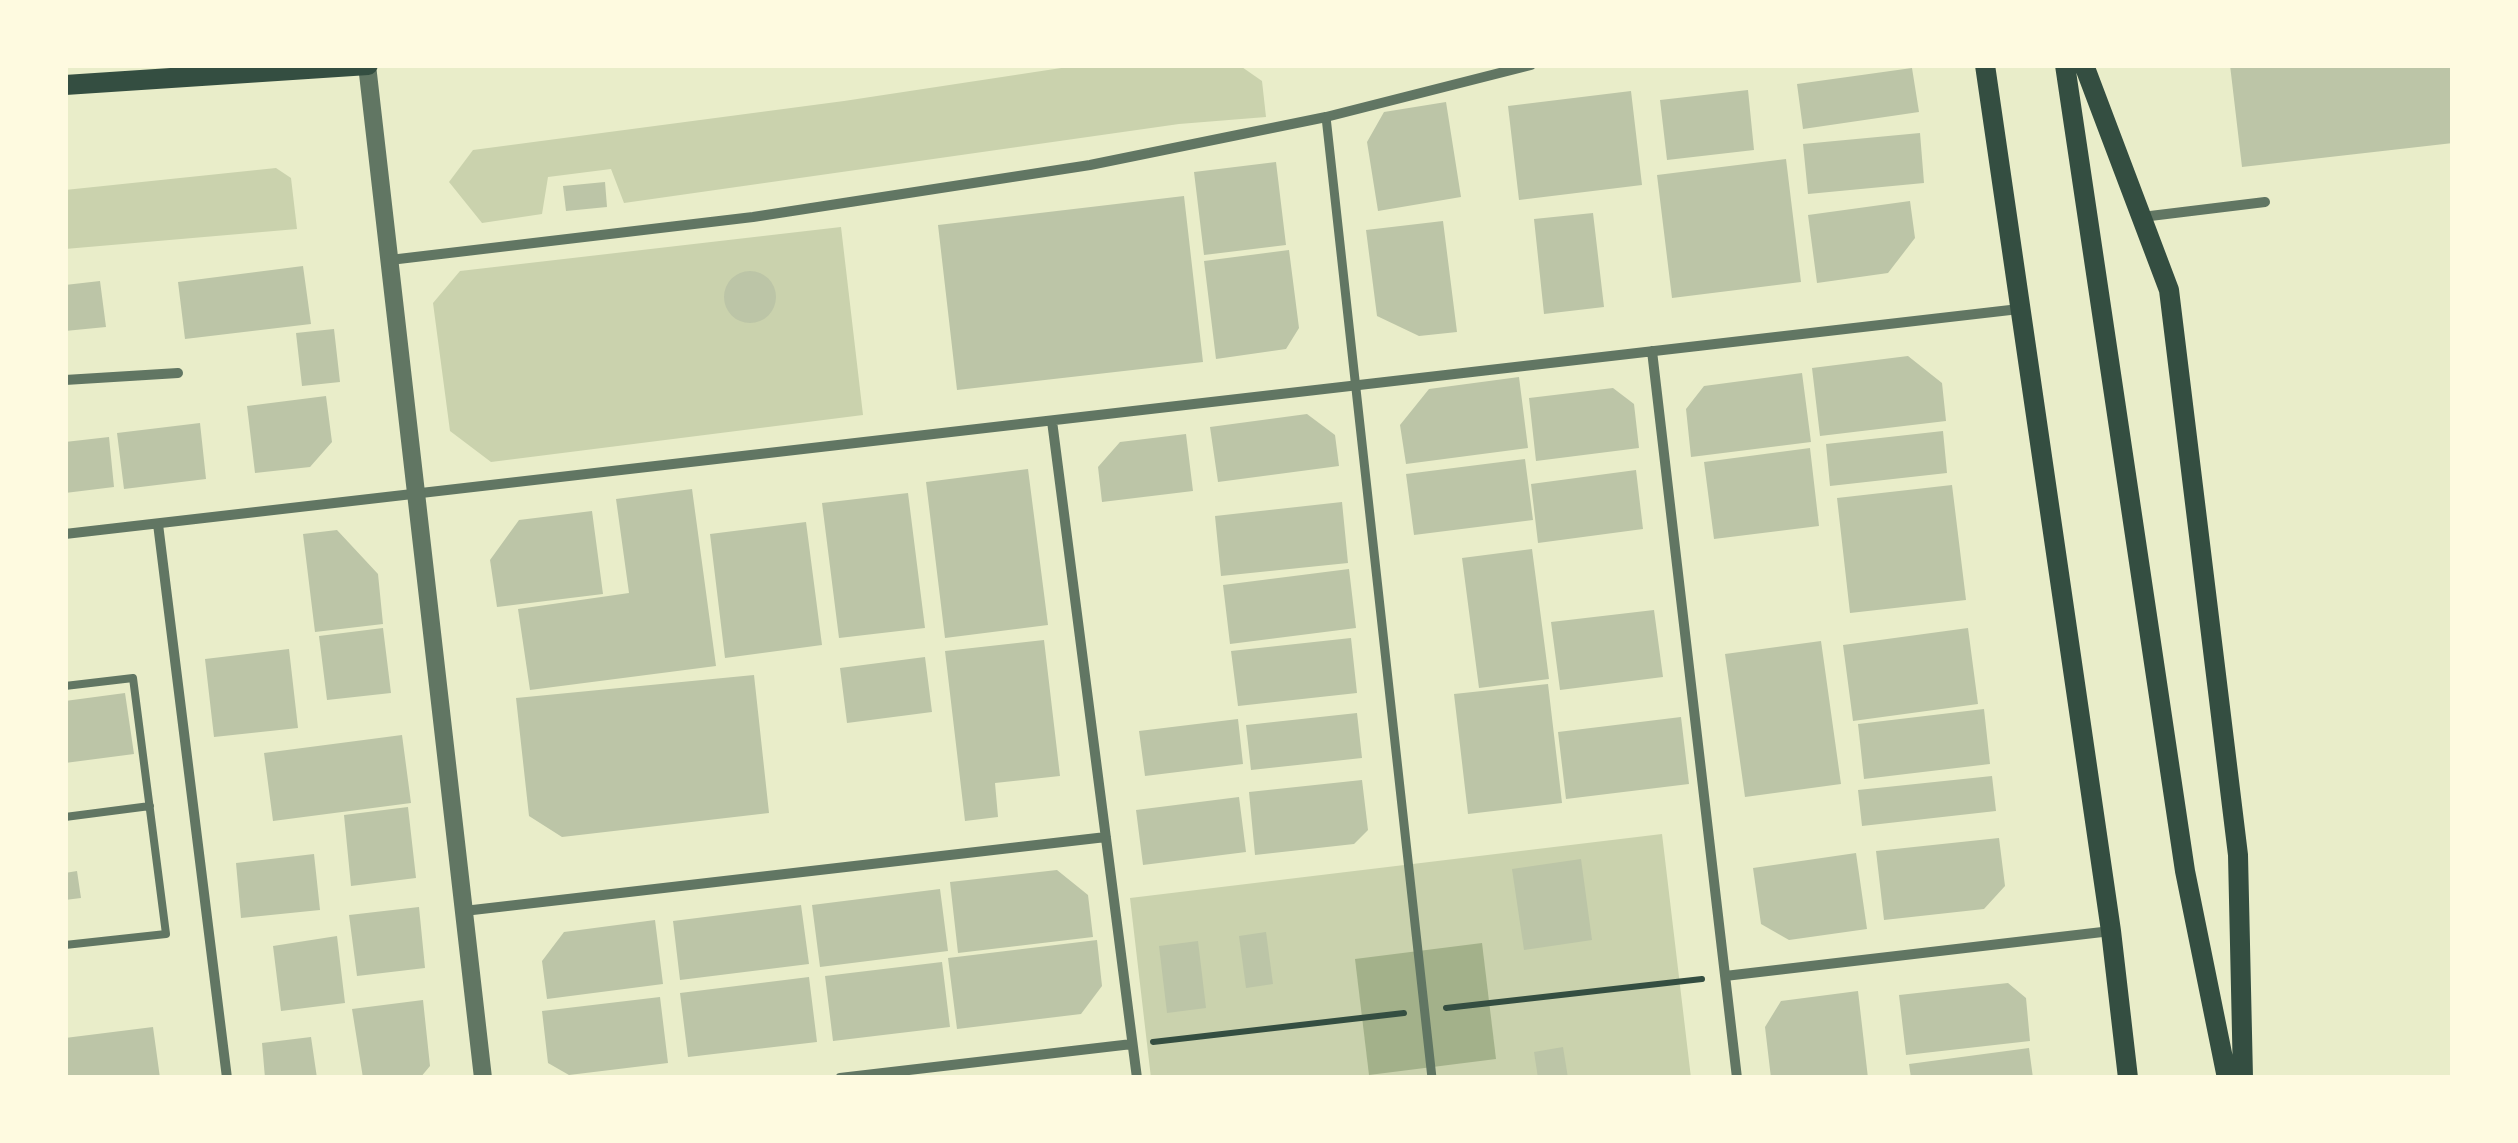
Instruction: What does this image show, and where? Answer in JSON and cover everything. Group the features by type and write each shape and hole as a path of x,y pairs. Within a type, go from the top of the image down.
{"main road":[{"path":"65,84 368,65"},
{"path":"1986,65 2111,931 2128,1078"},
{"path":"2065,65 2185,871 2227,1078"},
{"path":"2084,65 2170,290 2238,855 2243,1078"}],"street":[{"path":"368,65 483,1078"},
{"path":"390,260 752,217 1090,165 1326,117 1531,65"},
{"path":"1326,117 1432,1078"},
{"path":"2141,217 2265,202"},
{"path":"65,534 2020,309"},
{"path":"1652,351 1737,1078"},
{"path":"65,380 178,373"},
{"path":"1052,422 1136,1078"},
{"path":"158,524 227,1078"},
{"path":"464,911 1106,836"},
{"path":"1725,976 2111,931"},
{"path":"840,1078 1132,1044"}],"lane":[{"path":"65,686 133,678 166,934 65,945"},
{"path":"65,818 150,806"}],"shaded area":[{"path":"1081,65 1239,65 1262,81 1266,117 1179,124 624,203 611,169 548,177 542,214 482,223 449,182 473,150"},
{"path":"276,168 291,178 297,229 65,249 65,190"},
{"path":"841,227 863,415 491,462 450,431 433,303 460,271"},
{"path":"1662,834 1691,1078 1151,1078 1130,898"},
{"path":"1482,943 1496,1059 1369,1075 1355,959"}],"building":[{"path":"2230,65 2453,65 2453,143 2242,167"},
{"path":"1912,68 1919,112 1803,129 1797,84"},
{"path":"1748,90 1754,150 1667,160 1660,100"},
{"path":"1631,91 1642,185 1519,200 1508,106"},
{"path":"1446,102 1461,197 1378,211 1367,142 1384,112"},
{"path":"1920,133 1924,183 1808,194 1803,144"},
{"path":"1786,159 1801,282 1672,298 1657,175"},
{"path":"1276,162 1286,245 1204,255 1194,172"},
{"path":"605,182 607,207 566,211 563,186"},
{"path":"1184,196 1203,362 957,390 938,225"},
{"path":"1910,201 1915,238 1888,273 1817,283 1808,215"},
{"path":"1593,213 1604,307 1544,314 1534,219"},
{"path":"1443,221 1457,332 1419,336 1377,316 1366,230"},
{"path":"1289,250 1299,328 1286,349 1216,359 1204,261"},
{"path":"303,266 311,324 185,339 178,282"},
{"path":"750,271 769,278 776,297 769,316 750,323 731,316 724,297 731,278"},
{"path":"100,281 106,327 65,331 65,285"},
{"path":"334,329 340,382 302,386 296,333"},
{"path":"1908,356 1942,383 1946,421 1820,436 1812,368"},
{"path":"1802,373 1811,442 1691,457 1686,409 1704,386"},
{"path":"1519,377 1528,448 1406,464 1400,425 1429,389"},
{"path":"1613,388 1634,404 1639,448 1536,461 1529,398"},
{"path":"326,396 332,442 310,467 255,473 247,406"},
{"path":"1307,414 1335,435 1339,466 1218,482 1210,427"},
{"path":"200,423 206,479 124,489 117,433"},
{"path":"1943,431 1947,473 1830,486 1826,444"},
{"path":"1186,434 1193,491 1102,502 1098,467 1120,442"},
{"path":"109,437 114,487 65,493 65,442"},
{"path":"1810,448 1819,526 1714,539 1704,462"},
{"path":"1525,459 1533,520 1414,535 1406,474"},
{"path":"1028,469 1048,625 945,638 926,482"},
{"path":"1636,470 1643,529 1538,543 1531,484"},
{"path":"1952,485 1966,600 1850,613 1837,498"},
{"path":"692,489 716,666 530,690 518,609 629,593 616,499"},
{"path":"908,493 925,628 839,638 822,503"},
{"path":"1342,502 1348,563 1221,576 1215,516"},
{"path":"592,511 603,594 497,607 490,560 519,520"},
{"path":"806,522 822,645 725,658 710,534"},
{"path":"337,530 378,574 383,624 315,632 303,534"},
{"path":"1532,549 1549,679 1479,688 1462,558"},
{"path":"1349,569 1356,628 1230,644 1223,585"},
{"path":"1654,610 1663,677 1560,690 1551,622"},
{"path":"383,628 391,693 327,700 319,636"},
{"path":"1968,628 1978,704 1853,721 1843,645"},
{"path":"1351,638 1357,693 1238,706 1231,651"},
{"path":"1044,640 1060,776 995,783 998,817 965,821 945,651"},
{"path":"1821,641 1841,784 1745,797 1725,654"},
{"path":"289,649 298,728 214,737 205,659"},
{"path":"925,657 932,712 847,723 840,668"},
{"path":"754,675 769,813 562,837 529,816 516,698"},
{"path":"1548,684 1562,803 1468,814 1454,694"},
{"path":"125,693 134,754 65,763 65,701"},
{"path":"1984,709 1990,764 1864,779 1858,724"},
{"path":"1357,713 1362,758 1251,770 1246,725"},
{"path":"1681,717 1689,784 1566,799 1558,732"},
{"path":"1238,719 1243,764 1145,776 1139,731"},
{"path":"402,735 411,803 273,821 264,753"},
{"path":"1992,776 1996,811 1862,826 1858,790"},
{"path":"1362,780 1368,830 1354,844 1255,855 1249,792"},
{"path":"1239,797 1246,852 1143,865 1136,810"},
{"path":"408,807 416,878 351,886 344,815"},
{"path":"1999,838 2005,886 1984,909 1884,920 1876,851"},
{"path":"1856,853 1867,929 1789,940 1761,924 1753,868"},
{"path":"314,854 320,910 241,918 236,863"},
{"path":"1581,859 1592,940 1524,950 1512,869"},
{"path":"1057,870 1088,895 1093,937 958,953 950,882"},
{"path":"77,871 81,898 65,900 65,873"},
{"path":"940,889 948,951 820,967 812,905"},
{"path":"801,905 809,964 680,980 673,921"},
{"path":"419,907 425,968 357,976 349,915"},
{"path":"655,920 663,984 547,999 542,961 564,932"},
{"path":"1266,932 1273,984 1246,988 1239,936"},
{"path":"337,936 345,1003 281,1011 273,946"},
{"path":"1097,940 1102,986 1081,1014 957,1029 948,958"},
{"path":"1198,941 1206,1008 1167,1013 1159,946"},
{"path":"942,962 950,1027 833,1041 825,976"},
{"path":"809,977 817,1042 688,1057 680,993"},
{"path":"2008,983 2026,998 2030,1041 1906,1055 1899,995"},
{"path":"1858,991 1868,1078 1771,1078 1765,1027 1781,1001"},
{"path":"660,997 668,1063 569,1075 548,1063 542,1011"},
{"path":"423,1000 430,1066 420,1078 363,1078 352,1009"},
{"path":"153,1027 160,1078 65,1078 65,1038"},
{"path":"311,1037 317,1078 265,1078 262,1043"},
{"path":"1563,1047 1568,1078 1538,1078 1534,1052"},
{"path":"2029,1048 2033,1078 1911,1078 1909,1064"}]}
